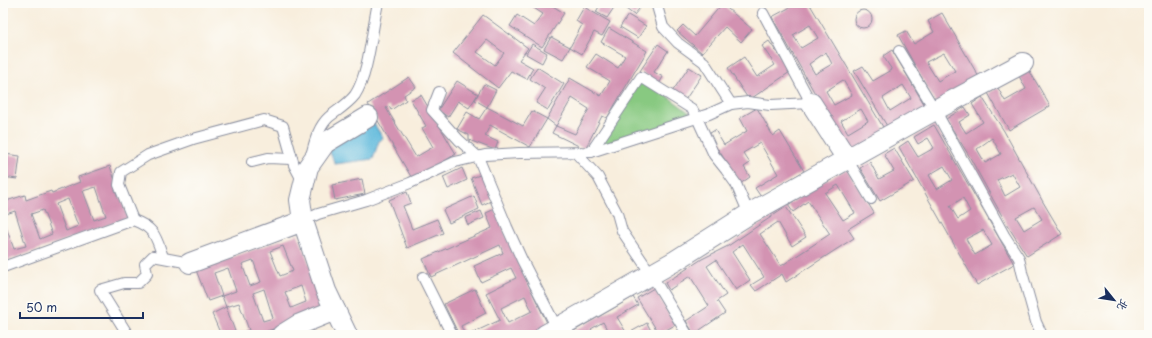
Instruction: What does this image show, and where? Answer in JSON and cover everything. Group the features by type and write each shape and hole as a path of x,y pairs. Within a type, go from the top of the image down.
{"street":[{"path":"551,332 675,261 749,214 846,159 1024,62"},
{"path":"811,103 846,159"},
{"path":"347,335 326,290 303,221 300,200 301,170 325,143 368,117"},
{"path":"190,263 303,221"},
{"path":"282,335 298,325 336,310"}],"lane":[{"path":"301,170 317,135 328,118 354,95 361,81 378,3"},
{"path":"657,6 663,27 678,43 704,62 731,104"},
{"path":"303,221 318,214 366,200 396,189 455,162 485,155 591,152 697,118 731,104 748,102 770,105 811,103 763,13"},
{"path":"899,51 935,110 1004,235 1019,258 1036,322 1042,335"},
{"path":"591,152 641,77 692,109 714,155 736,184 749,214"},
{"path":"439,92 432,110 459,140 478,157 551,332"},
{"path":"133,220 119,186 121,172 148,155 193,139 264,120 283,126 301,170"},
{"path":"576,153 598,177 617,213 622,231 651,274 687,334"},
{"path":"252,162 268,158 301,170"},
{"path":"846,159 870,199"},
{"path":"3,267 133,220 145,224 155,236 163,257"},
{"path":"128,335 100,290 124,283 138,283 147,274 145,264 153,256 190,263"},
{"path":"423,277 452,335"}],"green space":[{"path":"641,77 697,118 591,152"}],"water":[{"path":"373,122 383,138 379,141 373,159 335,164 328,148"}],"building":[{"path":"526,3 548,3 564,13 542,47 510,26 517,15 534,26 543,14"},
{"path":"601,3 617,3 607,18 596,12"},
{"path":"624,3 644,3 634,15 622,6"},
{"path":"755,3 764,3 757,7"},
{"path":"798,3 809,3 886,132 849,154 772,17","holes":["810,25 818,38 801,48 793,35","826,52 832,64 815,74 809,64","843,80 852,95 834,105 826,91","861,109 868,121 848,133 841,121"]},
{"path":"722,4 752,29 741,42 725,27 702,53 677,31 683,25 695,36"},
{"path":"584,7 610,22 602,36 594,32 582,54 570,47 582,25 576,21"},
{"path":"863,10 869,13 872,19 869,25 863,28 857,25 854,19 857,13"},
{"path":"942,13 980,79 937,105 898,35 906,31 914,44 934,32 928,21","holes":["944,53 955,71 938,81 926,62"]},
{"path":"483,15 528,48 519,60 533,68 527,79 511,71 498,88 453,53","holes":["487,40 504,53 495,65 477,52"]},
{"path":"628,15 646,26 638,38 620,27"},
{"path":"609,28 647,51 607,118 602,116 585,149 552,133 556,126 547,119 570,78 601,96 610,81 587,67 596,54 618,68 625,56 601,42","holes":["572,98 589,109 575,134 556,126"]},
{"path":"551,37 570,47 563,59 544,49"},
{"path":"769,41 790,72 749,100 728,68 744,57 757,77 775,65 762,46"},
{"path":"532,44 547,53 542,63 526,54"},
{"path":"658,44 668,51 654,72 663,77 659,84 640,71"},
{"path":"892,50 927,109 890,131 854,71 863,66 873,81 892,70 883,56","holes":["903,85 911,98 890,111 883,98"]},
{"path":"537,67 564,84 548,110 536,103 545,89 530,79"},
{"path":"689,67 702,75 685,100 672,92"},
{"path":"1029,70 1050,106 1009,130 988,93 998,88 1005,101 1026,89 1019,76"},
{"path":"409,77 416,87 404,95 406,100 391,110 389,106 386,108 416,157 433,147 422,128 426,126 411,100 421,95 456,154 413,180 368,104"},
{"path":"457,81 478,94 469,108 458,101 448,117 438,110"},
{"path":"484,84 496,90 487,107 475,100"},
{"path":"982,97 1004,131 1062,234 1027,256 1006,223 968,154 946,119 965,107 970,115 959,122 966,133 983,122 972,104","holes":["992,138 1001,154 985,163 977,149","1012,173 1020,187 1005,196 997,180","1034,207 1042,219 1024,230 1016,217"]},
{"path":"487,107 523,126 532,111 547,119 530,147 490,125 485,136 498,142 495,150 469,140 469,135 457,129 467,112 479,119"},
{"path":"757,108 773,136 780,131 804,171 761,197 755,188 778,174 760,143 743,153 750,163 744,167 750,177 740,184 718,149 716,150 707,135 715,130 724,145 747,131 740,118"},
{"path":"934,125 1014,264 977,285 899,147 908,141 918,157 934,148 928,138 918,144 914,137","holes":["944,166 952,180 937,189 929,175","963,198 970,211 958,219 950,206","983,230 992,245 975,255 966,239"]},
{"path":"894,148 914,181 880,201 860,168 870,162 879,179 894,171 884,154"},
{"path":"4,154 20,156 17,179 3,177"},
{"path":"110,166 128,218 3,262 3,219 14,249 26,246 15,211 3,215 3,202 25,195 26,200 51,191 52,193 80,182 78,177","holes":["96,187 106,216 94,220 83,191","68,199 78,226 66,231 56,204","43,210 52,234 40,239 31,214"]},
{"path":"462,168 467,180 448,189 443,177"},
{"path":"847,169 874,213 848,229 854,238 786,282 782,274 756,291 751,285 764,277 743,244 732,252 750,280 736,290 716,260 707,266 726,295 717,301 725,313 694,334 686,321 709,306 690,276 669,290 665,283 702,259 728,246 786,207 806,237 792,246 778,222 760,234 781,266 830,234 808,201 793,212 788,205 819,184","holes":["838,185 855,213 843,220 825,193"]},
{"path":"483,174 493,200 482,205 471,178"},
{"path":"362,179 365,194 335,200 332,185"},
{"path":"407,192 411,203 403,206 412,229 437,219 443,233 407,248 389,200"},
{"path":"474,196 479,209 449,223 443,210"},
{"path":"495,209 519,265 549,327 533,335 468,335 500,320 486,293 516,278 511,268 481,282 474,266 503,253 500,245 431,277 423,259 492,228 486,213","holes":["525,296 532,311 508,323 501,308"]},
{"path":"481,211 484,218 468,225 465,218"},
{"path":"298,234 325,306 295,322 267,331 268,335 221,335 212,314 226,307 222,296 208,301 196,270","holes":["283,246 293,271 280,276 270,251","253,260 261,282 250,286 242,264","228,268 236,291 222,296 214,273","301,286 306,302 291,308 285,292","264,289 273,318 263,321 253,293","239,303 249,330 236,334 226,307"]},
{"path":"654,288 675,325 659,334 637,298"},
{"path":"475,289 486,313 461,326 465,335 459,335 444,304"},
{"path":"633,297 638,305 617,317 627,334 647,323 653,335 610,335 603,322 591,329 594,335 567,335"}]}
